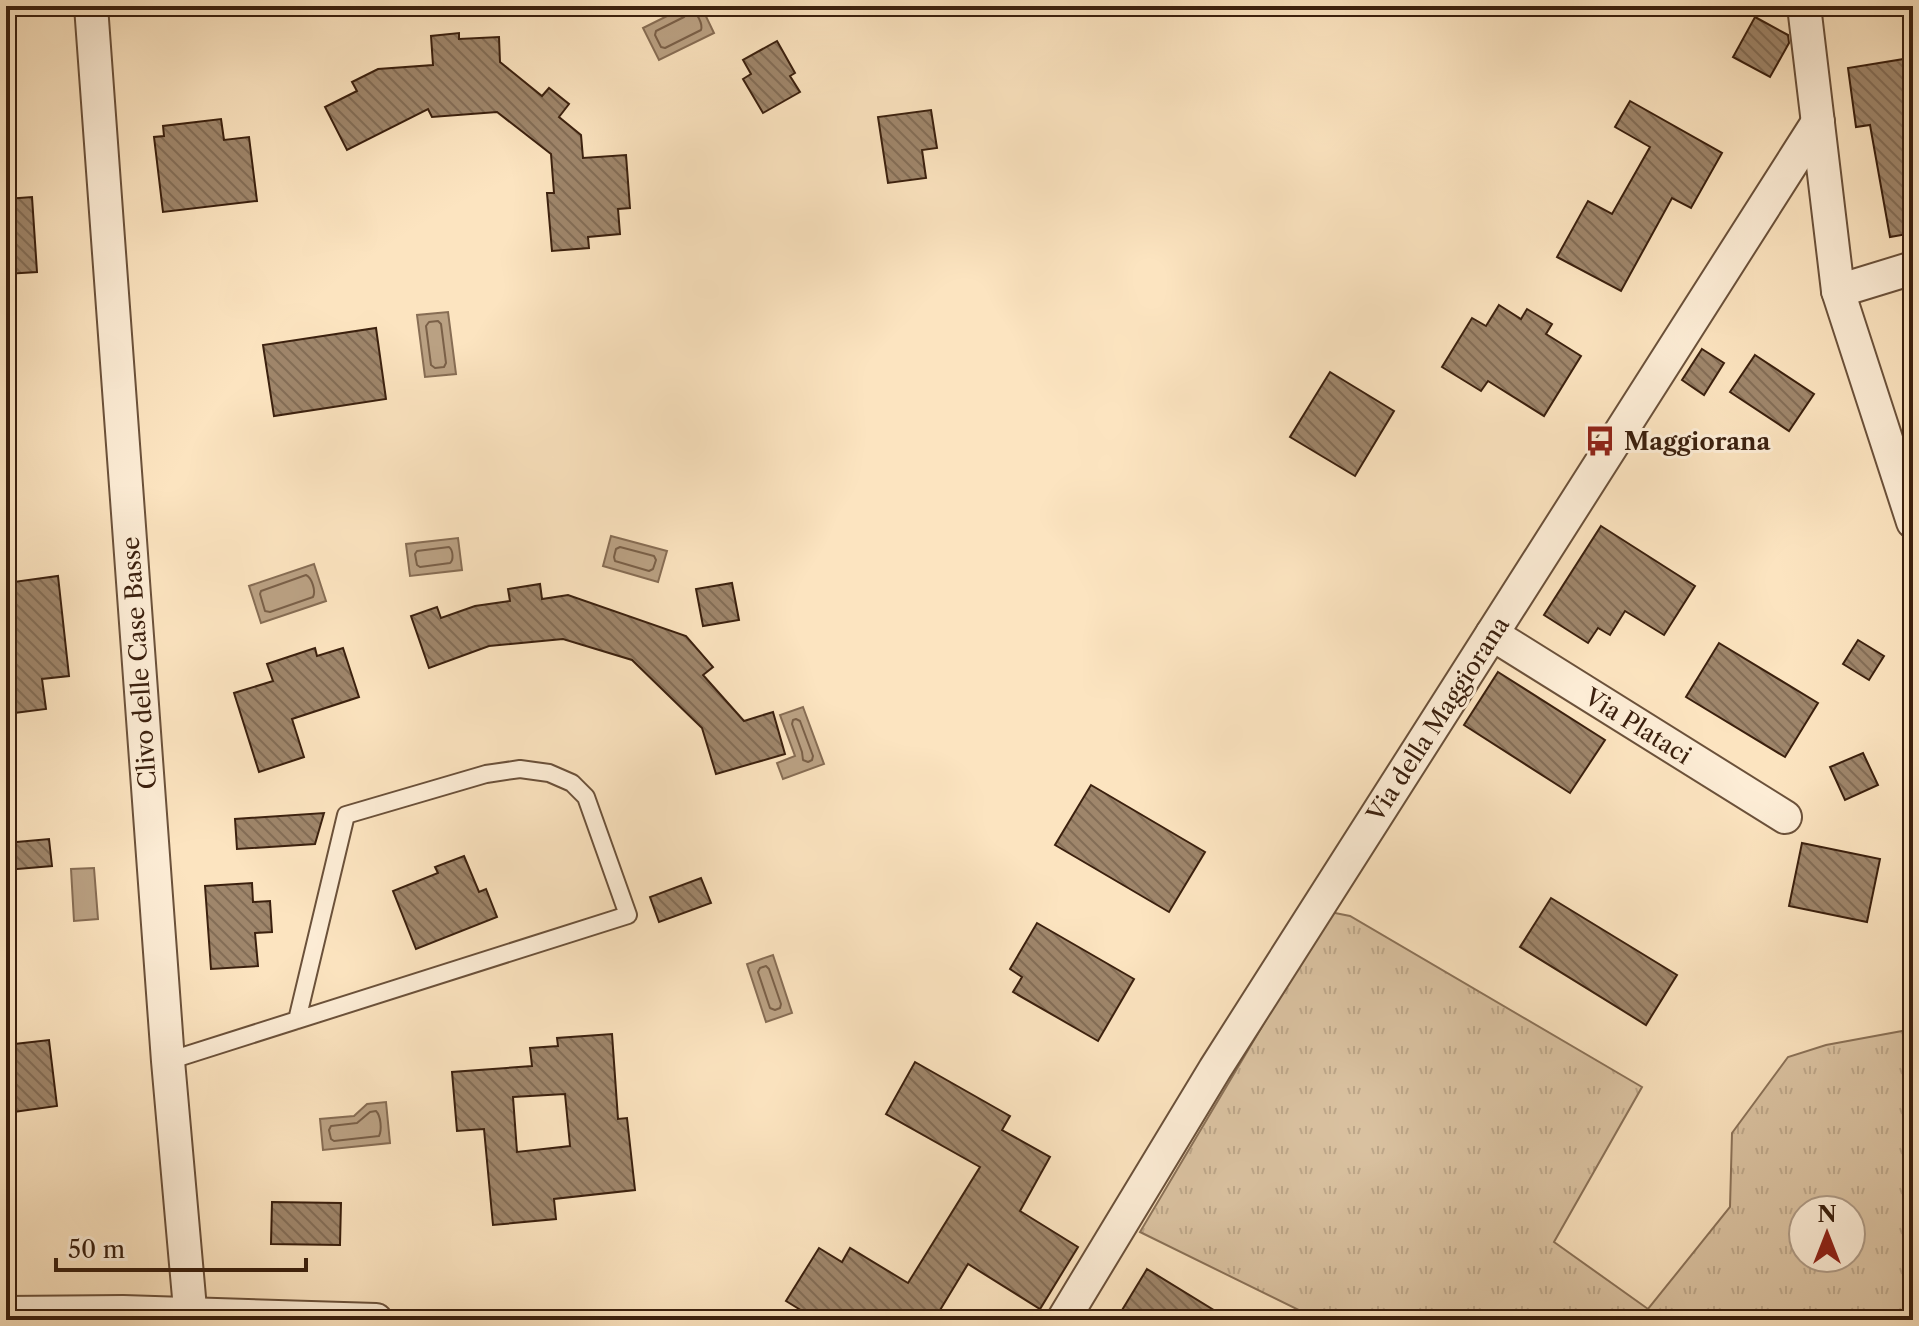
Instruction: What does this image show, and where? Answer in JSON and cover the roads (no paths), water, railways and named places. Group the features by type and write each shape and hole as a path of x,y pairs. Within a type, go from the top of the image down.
{"street":[{"name":"Clivo delle Case Basse","path":"91,6 168,1061 191,1318"},
{"path":"1804,6 1838,291 1913,522"},
{"name":"Via della Maggiorana","path":"1063,1320 1215,1069 1818,122"},
{"path":"1838,291 1913,268"},
{"name":"Via Plataci","path":"1492,634 1785,817"},
{"path":"6,1313 77,1311 191,1318 376,1320"}],"lane":[{"path":"168,1061 628,915 586,797 572,783 549,773 520,769 486,774 346,815 297,1020"}],"water":[{"path":"687,6 701,6 714,33 659,60 643,28"},
{"path":"448,312 456,374 425,377 417,315"},
{"path":"611,536 667,551 658,582 603,566"},
{"path":"458,538 462,570 410,576 406,544"},
{"path":"314,564 326,601 261,623 249,586"},
{"path":"803,707 824,764 783,779 777,763 795,756 780,715"},
{"path":"94,868 98,919 74,921 71,869"},
{"path":"773,955 792,1013 766,1022 747,964"},
{"path":"386,1102 390,1143 323,1150 320,1119 354,1116 367,1104"}],"place":[{"name":"Maggiorana","path":"1600,441"}]}
